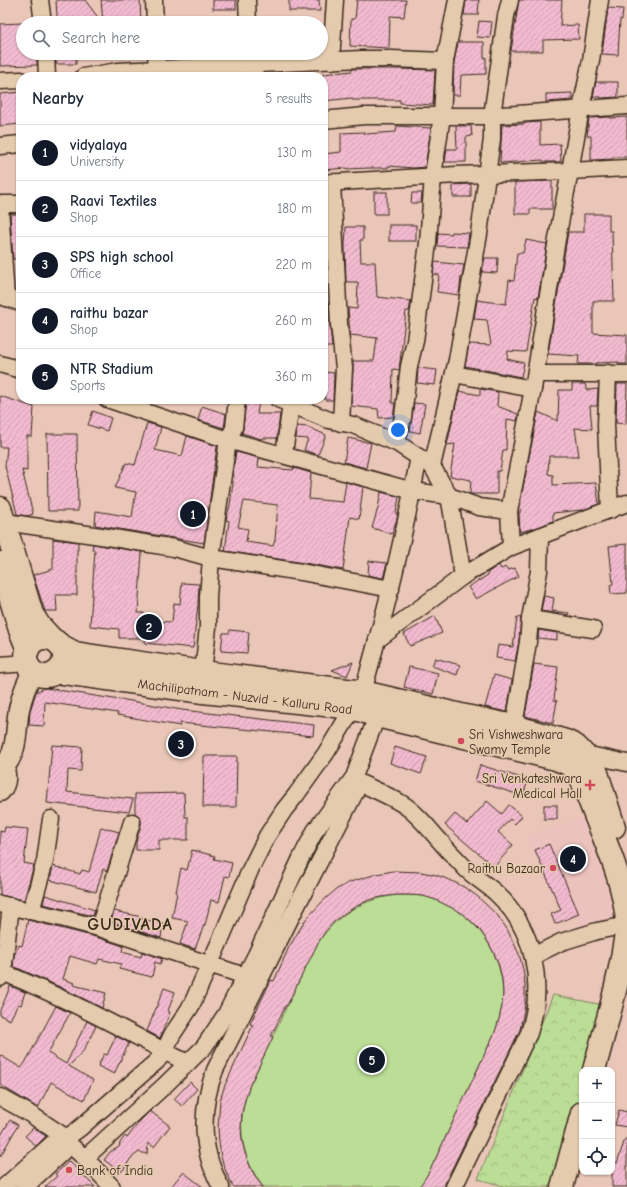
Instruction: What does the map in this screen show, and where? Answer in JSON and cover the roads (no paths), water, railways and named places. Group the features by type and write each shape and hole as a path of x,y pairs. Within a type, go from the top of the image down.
{"highway":[{"name":"Machilipatnam - Nuzvid - Kalluru Road","path":"3,515 32,614 39,625 56,642 75,653 204,672 358,700 461,716 514,726 566,741 576,746 580,775 622,888 627,924 614,997 595,1067"},
{"path":"0,563 30,662 39,675 51,675 61,668 64,662 63,650 56,642 46,638 35,641 31,645 30,662"},
{"name":"Machilipatnam - Nuzvid - Kalluru Road","path":"56,672 203,692 358,700 378,716 556,759 577,760 593,764 627,865"},
{"path":"610,1067 627,1007"},
{"path":"562,1187 579,1124"},
{"path":"574,1187 579,1170"}],"main road":[{"path":"0,791 4,786 6,777 1,767 11,756 15,747 21,704 30,662"}],"street":[{"path":"40,0 42,16"},
{"path":"154,0 155,16"},
{"path":"247,0 248,16"},
{"path":"331,61 335,0"},
{"path":"397,442 403,417 409,366 415,341 428,243 433,176 442,116 445,61 457,0"},
{"path":"432,466 454,374 472,273 492,139 492,116 506,16 510,0"},
{"path":"511,547 509,511 535,382 557,239 580,109 591,60 600,0"},
{"path":"112,72 331,61 392,59 445,61"},
{"path":"46,60 47,72"},
{"path":"156,60 157,69"},
{"path":"0,81 16,80"},
{"path":"328,120 364,116 492,116 627,106"},
{"path":"0,146 16,144"},
{"path":"341,423 344,368 328,183 433,176 627,168"},
{"path":"9,299 0,206 16,204"},
{"path":"0,364 16,369"},
{"path":"454,374 535,382 608,373 627,374"},
{"path":"608,373 606,425 610,510"},
{"path":"122,404 228,440 284,454 412,491 449,496 479,507 509,511"},
{"path":"204,672 208,627 208,597 211,558 228,440 234,428 236,404"},
{"path":"284,454 287,404"},
{"path":"294,404 329,420 353,425 397,442 432,466 449,496 463,576"},
{"path":"4,1187 66,1140 157,1061 164,1052 191,1006 251,868 267,836 284,810 322,759 358,700 391,589 419,457"},
{"path":"376,640 463,576 511,547 627,503"},
{"path":"3,515 101,536 174,548 211,558 301,572 391,589"},
{"path":"514,726 528,642 530,619 539,571 540,536"},
{"path":"530,619 593,629"},
{"path":"0,665 30,662"},
{"path":"85,1158 204,1047 226,1014 246,976 315,831 354,777 378,716"},
{"path":"577,760 627,763"},
{"path":"221,1187 211,1164 205,1132 206,1106 210,1085 215,1070 360,783 403,804 416,815 471,874 497,893 517,918 533,956 537,994 529,1033 454,1187"},
{"path":"31,911 45,861 52,819"},
{"path":"99,928 132,822"},
{"path":"188,1063 164,1052 111,1023 26,982 1,974 6,905 99,928 246,976"},
{"path":"533,956 561,942 627,924"},
{"path":"0,1097 27,1112 66,1140 112,1187"},
{"path":"25,1187 66,1140"}],"place":[{"name":"vidyalaya","path":"193,514"},
{"name":"Raavi Textiles","path":"149,627"},
{"name":"Sri Vishweshwara Swamy Temple","path":"461,741"},
{"name":"SPS high school","path":"181,744"},
{"name":"Sri Venkateshwara Medical Hall","path":"590,785"},
{"name":"raithu bazar","path":"573,859"},
{"name":"Raithu Bazaar","path":"553,868"},
{"name":"NTR Stadium","path":"372,1060"},
{"name":"Bank of India","path":"69,1170"}],"district":[{"name":"GUDIVADA","path":"130,924"}]}
